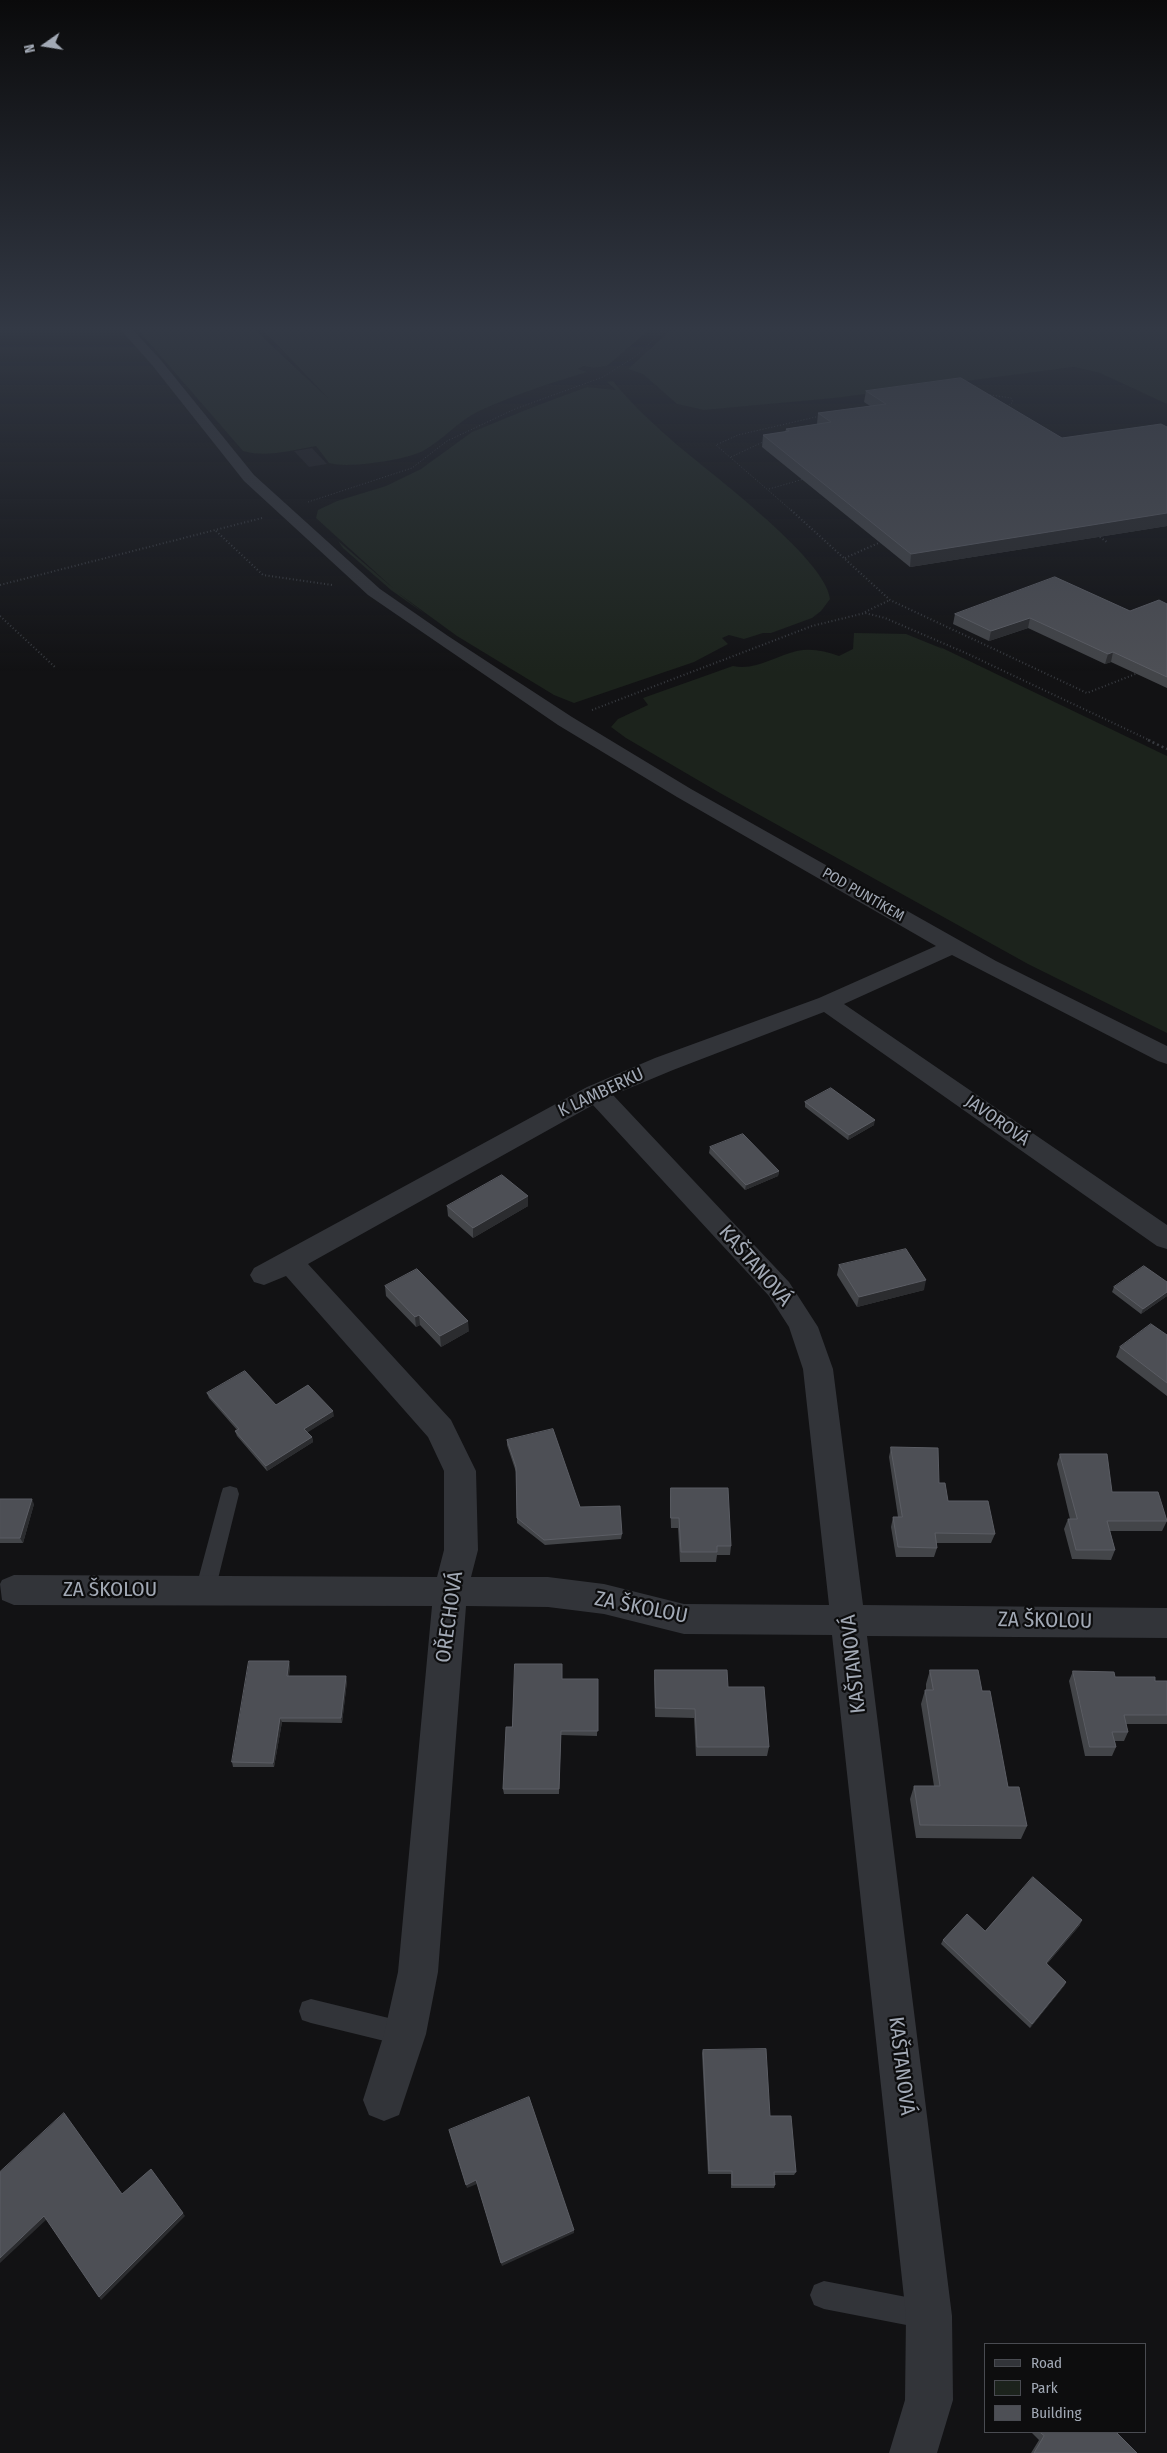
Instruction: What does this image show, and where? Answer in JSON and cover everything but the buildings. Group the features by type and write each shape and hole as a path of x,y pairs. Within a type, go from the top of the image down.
{"street":[{"name":"POD PUNTÍKEM","path":"221,443 249,478 284,512 374,592 565,721 684,793 954,946 1167,1056"},
{"name":"K LAMBERKU","path":"277,1268 596,1092 664,1064 827,1003 954,946"},
{"name":"JAVOROVÁ","path":"827,1003 1167,1239"},
{"name":"KAŠTANOVÁ","path":"596,1092 779,1290 800,1318 810,1338 818,1370 849,1619 929,2316 929,2400 913,2453"},
{"name":"OŘECHOVÁ","path":"277,1268 440,1429 460,1471 461,1550 450,1591 418,1972 405,2034 384,2100"},
{"name":"ZA ŠKOLOU","path":"14,1590 548,1592 604,1599 684,1619 1167,1623"}],"lane":[{"path":"206,1591 230,1494"},
{"path":"312,2012 405,2034"},
{"path":"824,2294 929,2316"}],"path":[{"path":"0,585 284,512 331,493 391,477 412,468 444,443"},
{"path":"720,443 716,445 768,489 890,600 1088,693 1140,672"},
{"path":"731,457 756,443"},
{"path":"768,489 812,478"},
{"path":"216,531 263,575 374,592"},
{"path":"1093,532 1107,542"},
{"path":"844,558 877,542 887,540"},
{"path":"565,721 812,626 862,613 890,600"},
{"path":"862,613 885,618 968,654 1167,748"},
{"path":"0,616 56,668"}],"shaded area":[{"path":"312,448 327,464 309,467 294,451"}],"green space":[{"path":"236,443 435,443 423,451 404,458 349,465 329,463 316,446 270,454 243,451"},
{"path":"456,443 676,443 786,537 808,560 823,581 830,599 821,611 812,618 771,633 763,633 744,639 729,635 722,638 728,644 694,662 574,703 554,695 457,636 398,593 425,614 391,590 343,548 338,541 393,588 316,518 318,510 337,501 386,486 421,469"},
{"path":"854,633 906,634 943,649 938,646 1167,756 1167,1033 1028,964 720,793 626,738 611,727 618,719 648,705 643,698 733,666 758,665 802,650 818,650 839,656 853,649"}]}
